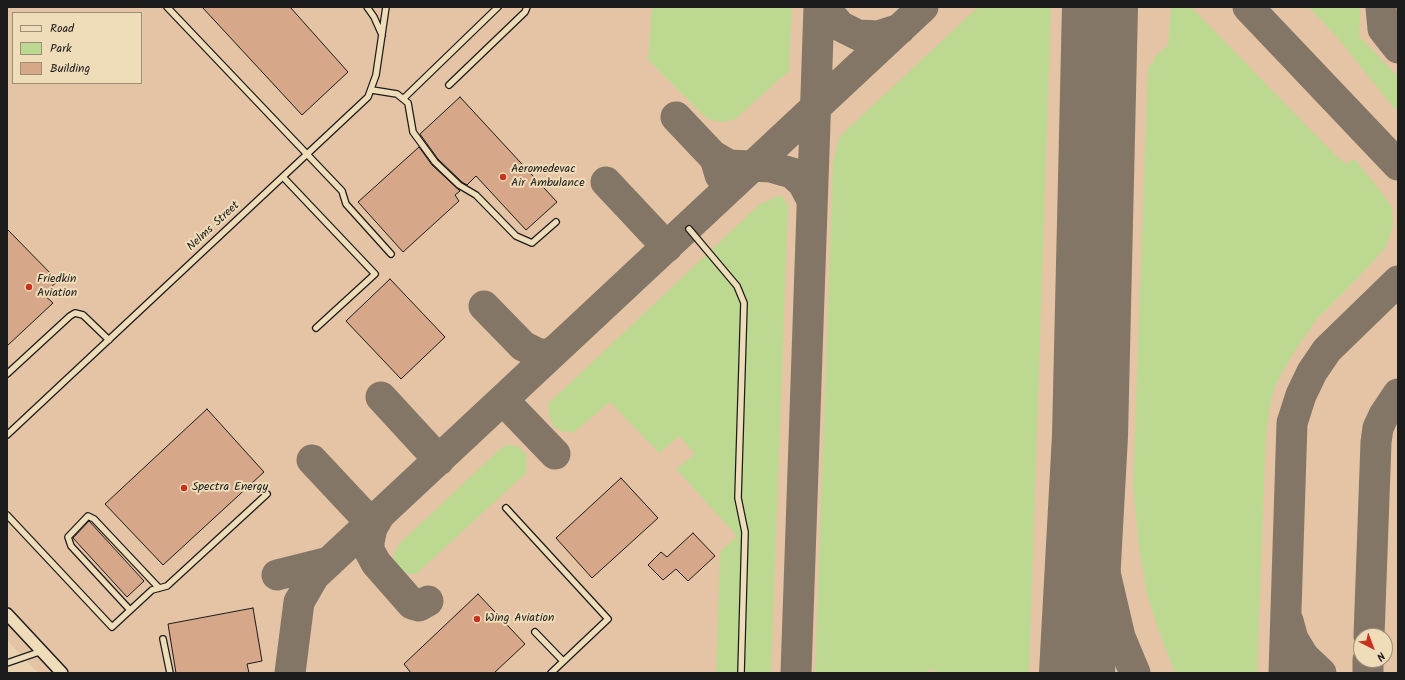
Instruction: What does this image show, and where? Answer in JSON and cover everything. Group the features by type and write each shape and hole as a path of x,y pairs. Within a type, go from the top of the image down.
{"street":[{"path":"7,614 62,673"}],"lane":[{"path":"167,7 342,192 346,204 391,254"},
{"path":"367,7 374,17 382,37"},
{"name":"Nelms Street","path":"7,435 368,97 372,90 376,75 386,7"},
{"path":"403,99 498,7"},
{"path":"449,85 525,12 527,7"},
{"path":"372,90 397,94 408,103 413,132 435,162 459,185 476,195 516,236 532,243 556,222"},
{"path":"282,177 374,274 316,328"},
{"path":"689,229 737,286 744,303 738,498 745,532 741,673"},
{"path":"7,374 75,313 83,315 109,340"},
{"path":"7,515 112,627 152,590 167,586 267,494"},
{"path":"506,508 608,618 551,673"},
{"path":"130,610 71,546 68,537 88,516 94,519 159,588"},
{"path":"535,632 563,661"},
{"path":"163,639 170,673"},
{"path":"7,663 42,651"}],"shaded area":[{"path":"7,7 1398,7 1398,673 38,673 7,640"}],"green space":[{"path":"652,7 792,7 789,71 735,119 725,122 713,121 703,115 648,60"},
{"path":"978,7 1051,7 1029,673 936,673 931,668 926,673 815,673 833,161 840,136"},
{"path":"1171,7 1191,7 1336,156 1346,164 1354,159 1380,190 1392,208 1393,226 1386,247 1316,320 1292,355 1276,384 1270,406 1266,433 1257,673 1175,673 1158,629 1147,594 1139,548 1133,488 1148,65 1152,65 1154,58 1168,45"},
{"path":"1308,7 1360,7 1359,36 1398,77 1398,106 1395,110 1337,37"},
{"path":"781,195 788,205 771,673 716,673 720,552 737,536 676,469 695,454 679,436 659,453 610,402 574,432 561,431 553,425 549,415 548,404 760,204"},
{"path":"508,445 517,446 526,454 526,473 416,574 407,574 399,569 393,557 398,545 501,448"}],"building":[{"path":"202,7 290,7 348,72 302,115"},
{"path":"460,97 557,202 526,230 476,176 467,185 462,182 438,159 420,134"},
{"path":"419,147 432,165 460,191 455,195 459,201 403,252 358,202"},
{"name":"Friedkin Aviation","path":"7,229 58,281 43,294 53,303 7,346"},
{"path":"390,279 445,337 401,379 346,321"},
{"name":"Spectra Energy","path":"207,409 264,472 163,565 105,504"},
{"path":"621,478 658,518 592,578 556,538"},
{"path":"89,521 144,581 127,597 73,538"},
{"path":"693,533 715,556 688,581 676,569 663,580 648,565 661,552 667,557"},
{"name":"Wing Aviation","path":"478,594 525,644 494,673 411,673 404,664"},
{"path":"253,608 262,661 247,664 249,673 176,673 168,624"}],"taxiway":[{"path":"796,673 819,7"},
{"path":"824,7 840,26 858,35 878,36 900,29"},
{"path":"290,673 299,602 314,576 923,7"},
{"path":"1248,7 1398,165"},
{"path":"1381,7 1383,29 1398,48"},
{"path":"676,117 712,155 716,161 720,175"},
{"path":"712,155 729,165 771,167 792,173 803,183 812,200"},
{"path":"606,182 667,247"},
{"path":"1284,673 1292,423 1301,395 1312,372 1327,350 1398,281"},
{"path":"484,306 523,346 541,355 551,353 558,348"},
{"path":"1369,628 1376,442 1378,428 1384,415 1398,394"},
{"path":"381,397 439,460"},
{"path":"503,400 555,454"},
{"path":"1090,436 1103,564 1120,637 1135,673"},
{"path":"312,460 371,523"},
{"path":"379,516 372,528 369,542 369,550 376,563 412,604 419,606 428,601"},
{"path":"277,575 329,562"},
{"path":"1288,621 1293,639 1304,657 1321,673"},
{"path":"1368,668 1368,673"}],"runway":[{"path":"1077,673 1090,436 1100,7"}],"place":[{"name":"Aeromedevac Air Ambulance","path":"503,177"},
{"name":"Friedkin Aviation","path":"29,287"},
{"name":"Spectra Energy","path":"184,488"},
{"name":"Wing Aviation","path":"477,619"}]}
